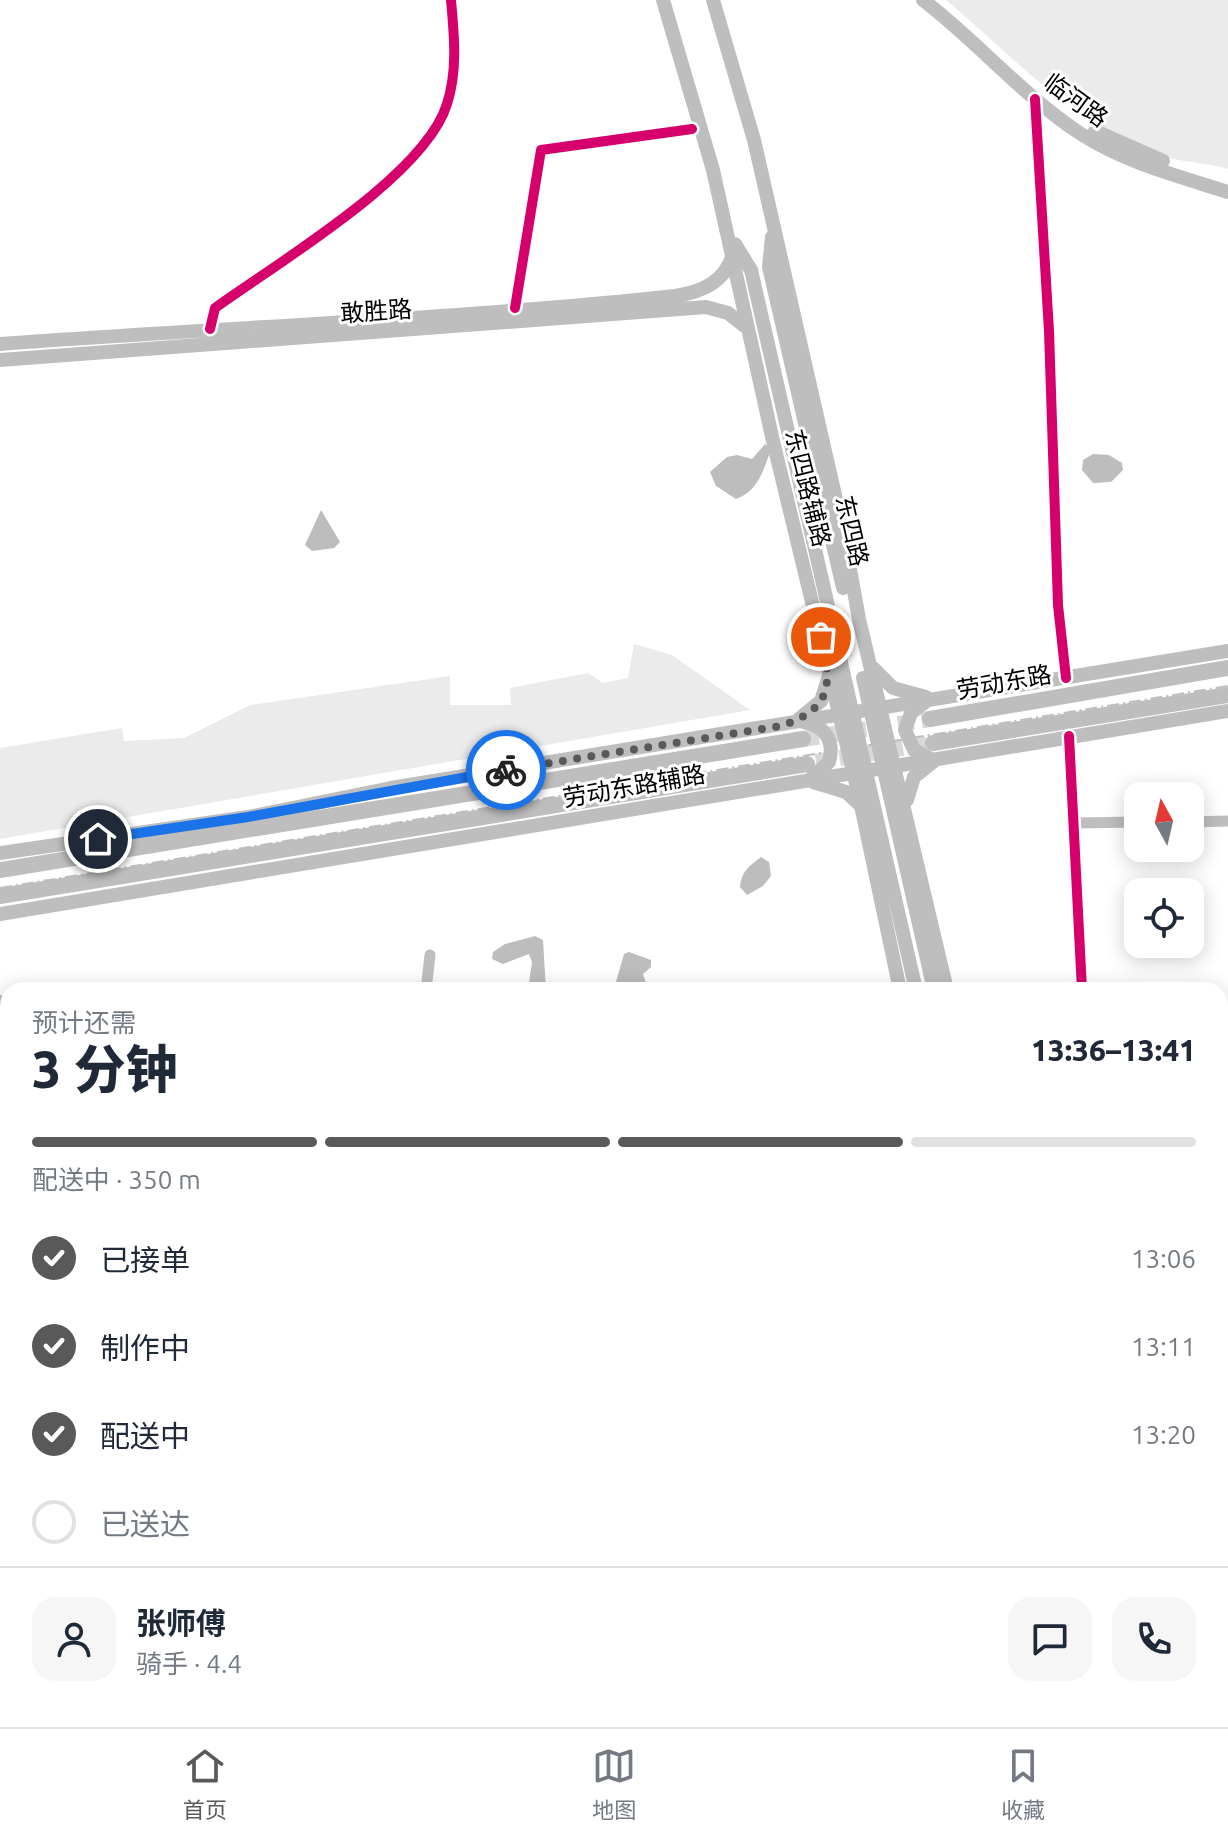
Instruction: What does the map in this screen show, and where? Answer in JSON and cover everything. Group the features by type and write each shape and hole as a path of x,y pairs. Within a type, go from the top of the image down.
{"highway":[{"name":"劳动东路","path":"930,719 1228,668"},
{"name":"劳动东路","path":"936,753 1228,695"},
{"path":"0,870 802,730"},
{"path":"0,896 804,775"}],"main road":[{"name":"东四路辅路","path":"663,0 698,113 733,254 747,328 829,672 847,714 860,771 862,808 898,982"},
{"name":"东四路辅路","path":"713,0 743,98 773,221 845,544 866,667"},
{"name":"临河路","path":"923,0 1035,99 1110,151 1228,192"},
{"name":"临河路","path":"938,0 1034,86 1092,130 1139,152 1228,183"},
{"name":"东四路","path":"773,221 769,267 852,629 866,667 935,982"},
{"name":"东四路","path":"728,234 751,270 845,675 847,714"},
{"name":"敢胜路","path":"0,344 210,329 357,323 687,295 705,289 718,279 730,266 733,254"},
{"name":"敢胜路","path":"0,360 706,307 728,313 747,328"},
{"path":"844,594 845,544"},
{"path":"815,610 817,556"},
{"name":"劳动东路辅路","path":"3,852 248,817 391,788 784,725 802,730 847,714 1228,651"},
{"path":"845,675 851,683 858,684 866,667 904,694 946,698"},
{"path":"784,725 815,709 826,693 829,672"},
{"path":"928,701 915,708 905,730 914,750 936,753"},
{"name":"劳动东路辅路","path":"4,916 804,775 860,771 936,753 1228,711"},
{"path":"802,730 820,728 831,744 829,762 804,775"},
{"path":"907,813 908,791 914,777 936,753"},
{"path":"889,766 907,813 945,982"},
{"path":"860,771 880,838 914,982"},
{"path":"804,775 853,797 880,838"},
{"path":"883,913 885,859"},
{"path":"938,982 940,956"}],"street":[{"path":"210,329 215,308 366,199 429,139 447,104 455,54 451,0"},
{"path":"1035,99 1049,331 1058,605 1066,678"},
{"path":"515,308 536,163 541,150 692,129"},
{"path":"1069,736 1082,982"},
{"path":"1204,822 1228,821"},
{"path":"1074,823 1124,822"},
{"path":"427,982 430,955"}],"shaded area":[{"path":"946,0 1228,0 1228,169 1162,156 1101,127 1047,88"},
{"path":"765,444 771,449 759,479 750,491 736,499 716,486 710,472 727,457 737,455 752,459"},
{"path":"1093,454 1109,455 1122,463 1123,470 1111,482 1093,483 1082,470 1083,460"},
{"path":"321,510 340,542 334,548 312,551 305,545"},
{"path":"634,644 672,655 750,710 0,839 0,748 122,728 124,741 184,738 250,705 450,676 450,705 511,705 510,688 588,673 603,683 628,678"},
{"path":"761,857 769,862 771,876 763,886 747,895 740,887 742,877 749,866"},
{"path":"535,936 543,940 546,982 529,982 532,962 529,954 503,964 492,959 493,952 505,944"},
{"path":"629,952 651,960 651,967 643,974 646,982 616,982 624,954"}],"tunnel":[{"path":"803,739 930,719"},
{"path":"816,762 933,743"}],"railway":[{"path":"0,888 1228,686"}],"cycle path":[{"path":"210,329 215,308 346,216 410,160 433,132 447,104 453,78 451,0"},
{"path":"1035,99 1049,331 1058,605 1066,678"},
{"path":"515,308 541,150 692,129"},
{"path":"1069,736 1082,982"}],"way so far":[{"path":"506,770 781,726 798,719 815,709 829,683 821,637"}],"route":[{"path":"98,839 248,817 391,788 506,770"}]}
